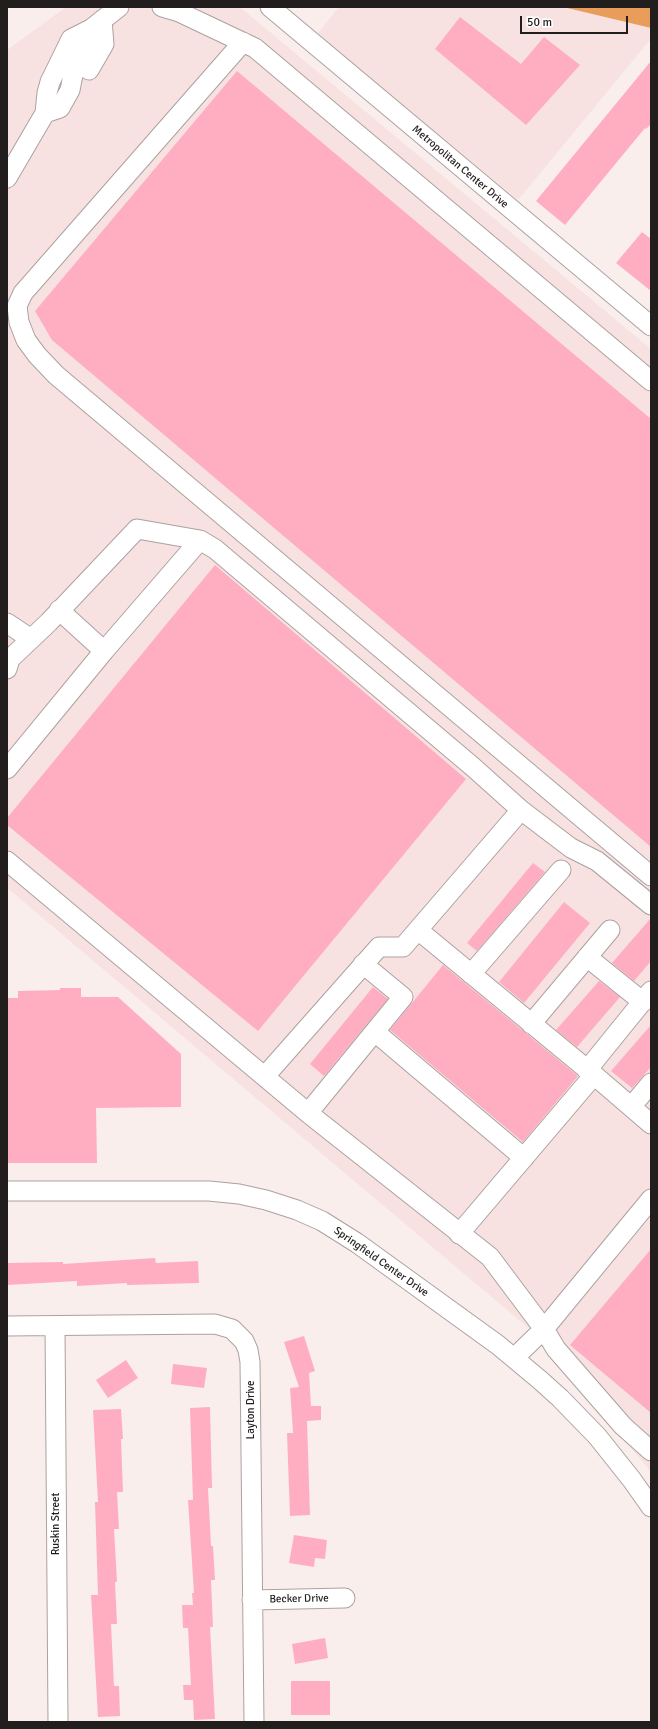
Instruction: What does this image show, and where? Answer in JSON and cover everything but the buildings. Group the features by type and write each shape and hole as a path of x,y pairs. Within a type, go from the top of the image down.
{"street":[{"path":"7,178 45,113 46,93 71,39 91,29 119,7"},
{"path":"162,7 179,12 256,48 651,381"},
{"name":"Metropolitan Center Drive","path":"270,7 651,326"},
{"path":"45,113 60,108 70,90 73,75 99,22"},
{"path":"243,42 24,293 17,306 19,322 26,340 37,355 56,375 651,876"},
{"path":"7,669 10,660 137,529 200,540 215,549 473,767 521,810 571,848 598,861 651,905"},
{"path":"7,769 104,651 200,540"},
{"path":"59,610 104,651"},
{"path":"7,623 31,639"},
{"path":"265,1076 378,947 403,947 521,810"},
{"path":"7,861 308,1113 490,1257 544,1329 556,1350 623,1426 651,1451"},
{"path":"471,974 561,870"},
{"path":"418,930 651,1124"},
{"path":"531,1024 610,930"},
{"path":"459,1234 524,1158 647,996 587,957"},
{"path":"308,1113 403,997 364,964"},
{"path":"375,1032 524,1158"},
{"path":"631,1107 651,1083"},
{"name":"Springfield Center Drive","path":"7,1191 209,1191 239,1194 266,1200 297,1210 322,1221 357,1243 514,1358 560,1398 597,1436 632,1480 651,1507"},
{"path":"514,1358 544,1329 651,1199"},
{"name":"Layton Drive","path":"7,1326 215,1324 232,1329 244,1341 248,1350 250,1362 254,1722"},
{"name":"Ruskin Street","path":"54,1326 58,1722"},
{"name":"Becker Drive","path":"252,1600 345,1598"}],"shaded area":[{"path":"66,7 240,7 651,349 651,1472 533,1332 7,888 7,50"},
{"path":"339,7 563,7 651,28 651,39 518,200 317,34"},
{"path":"563,7 651,7 651,28"}]}
